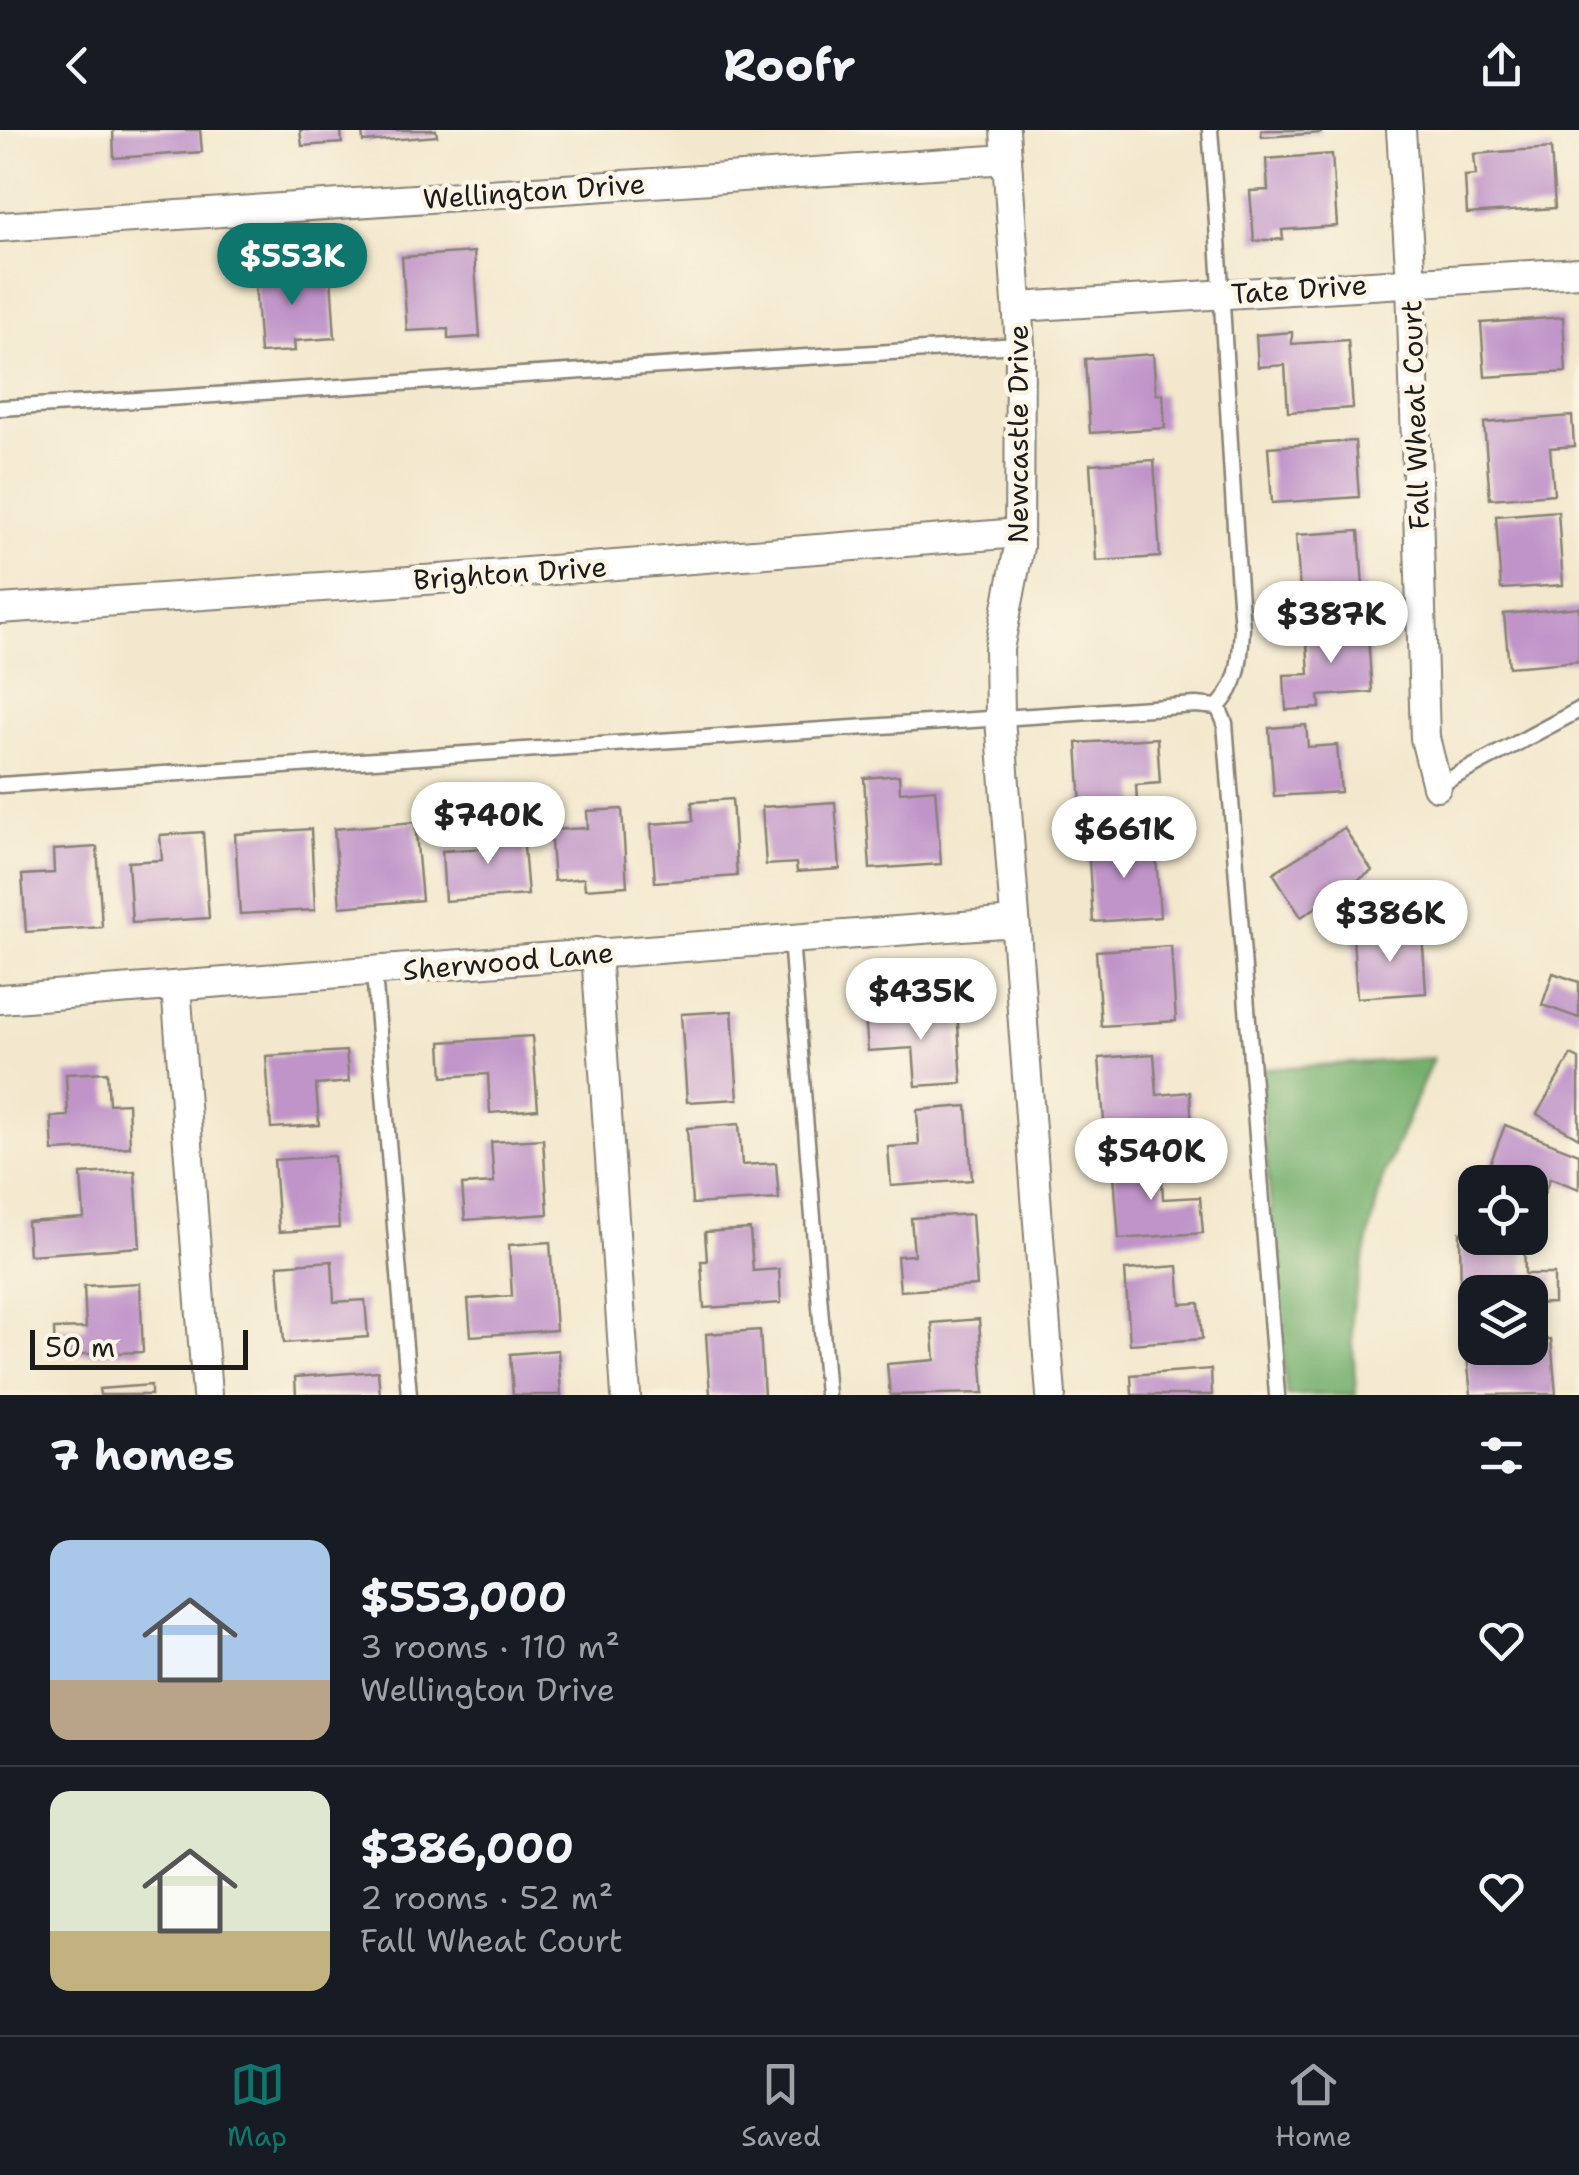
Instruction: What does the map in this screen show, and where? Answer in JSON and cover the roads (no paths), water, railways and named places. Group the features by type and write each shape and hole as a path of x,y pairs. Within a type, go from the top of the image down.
{"street":[{"name":"Newcastle Drive","path":"1006,130 1019,307 1020,547 999,649 1000,718 1051,1395"},
{"name":"Fall Wheat Court","path":"1400,130 1411,282 1425,738 1436,786"},
{"name":"Wellington Drive","path":"0,226 1008,159"},
{"name":"Tate Drive","path":"1019,307 1579,272"},
{"name":"Brighton Drive","path":"0,609 1019,532"},
{"name":"Sherwood Lane","path":"0,999 1015,922"},
{"path":"596,952 626,1395"},
{"path":"176,986 206,1395"}],"lane":[{"path":"1210,130 1224,294 1223,358 1242,628 1240,672 1232,691 1218,707"},
{"path":"0,408 1020,345"},
{"path":"0,785 1196,705 1218,707"},
{"path":"1218,707 1224,723 1277,1395"},
{"path":"1436,786 1579,710"},
{"path":"791,938 827,1395"},
{"path":"374,972 409,1395"}]}
